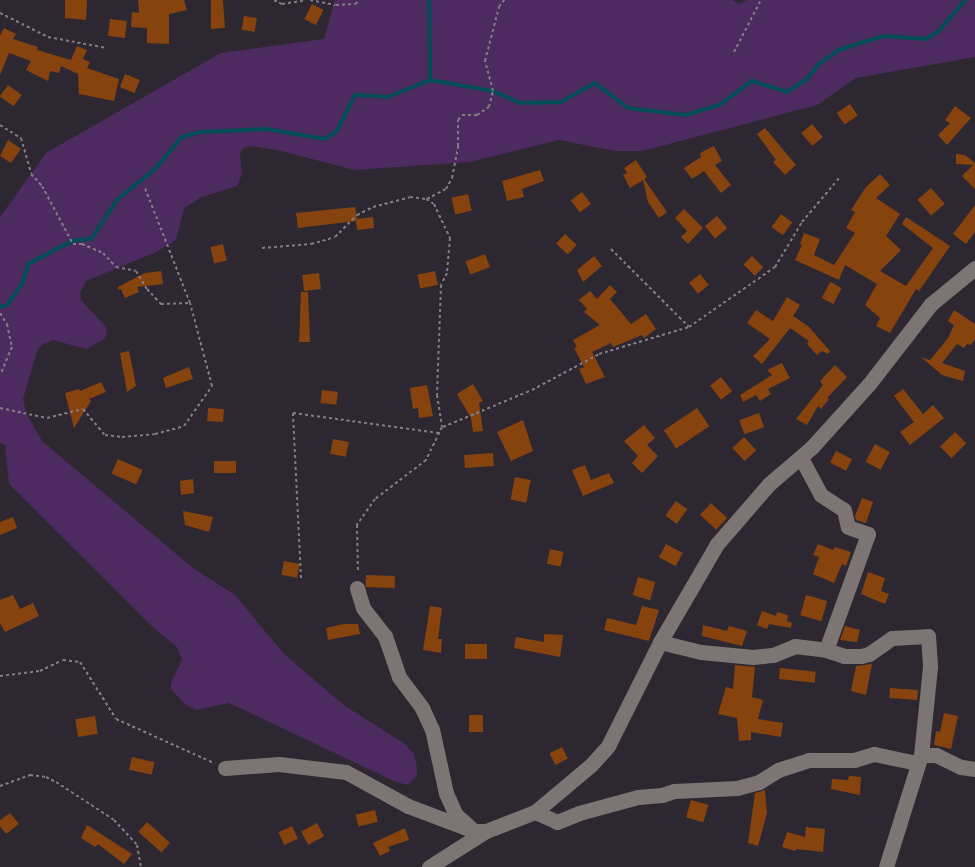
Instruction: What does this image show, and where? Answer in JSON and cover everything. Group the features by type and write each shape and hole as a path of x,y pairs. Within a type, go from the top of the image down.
{"street":[{"path":"436,866 480,831 535,812 591,765 608,746 660,642 717,544 769,484 801,458 869,384 931,304 975,268"},
{"path":"801,458 821,495 844,510 848,527 868,534 826,650"},
{"path":"357,588 363,608 385,636 399,677 422,708 432,729 437,761 456,815 480,831"},
{"path":"660,642 701,652 753,657 773,655 795,646 826,650 844,656 861,656 869,654 892,638 928,636 930,667 919,759 886,867"},
{"path":"535,812 557,822 579,813 638,797 662,795 674,791 737,788 759,782 778,770 809,760 854,760 874,754 919,759 936,755 961,767 975,770"},
{"path":"225,768 279,764 346,772 408,806 480,831"}],"path":[{"path":"274,0 282,4 308,0 336,5 356,4 360,0"},
{"path":"426,199 446,189 452,178 458,146 458,120 462,115 477,114 489,106 493,91 485,61 499,7 504,0"},
{"path":"734,52 762,0"},
{"path":"0,14 48,37 107,48"},
{"path":"0,125 21,138 32,174 42,186 73,244 82,244 103,253 116,267 136,272 161,304 190,303"},
{"path":"442,428 532,390 599,354 689,327 775,267 802,222 840,177"},
{"path":"0,408 47,418 83,410 105,435 122,437 155,434 184,426 212,386 190,303 145,188"},
{"path":"262,248 311,244 335,237 357,214 410,197 426,199 434,204 450,238 447,273 441,285 436,395 442,428 426,460 375,499 357,525 357,588"},
{"path":"611,249 689,327"},
{"path":"0,313 7,324 12,347 0,375"},
{"path":"301,578 293,413 440,433"},
{"path":"0,676 40,671 63,660 80,662 116,719 225,768"},
{"path":"0,786 30,775 46,777 56,782 114,820 137,845 141,867"}],"shaded area":[{"path":"335,0 732,0 739,4 747,0 975,0 975,57 856,78 817,105 642,151 615,151 559,140 469,162 355,170 277,150 250,146 244,148 240,153 242,174 237,186 202,197 184,208 176,240 156,252 86,281 80,293 81,300 105,326 107,333 104,339 86,349 53,340 41,345 37,351 23,399 26,413 42,441 193,568 235,595 284,654 345,706 405,744 414,754 417,768 417,775 408,785 396,782 229,703 196,710 185,704 171,689 171,683 182,659 177,647 156,630 9,484 5,445 0,443 0,217 46,153 221,53 324,39"}],"building":[{"path":"65,0 87,0 86,20 65,18"},
{"path":"138,0 184,0 187,10 169,14 169,44 147,43 147,28 131,27 132,12 139,13"},
{"path":"211,0 223,0 225,28 211,29"},
{"path":"312,4 324,10 316,25 304,19"},
{"path":"244,16 257,18 255,32 242,30"},
{"path":"110,19 127,21 125,38 108,36"},
{"path":"4,28 16,34 13,39 38,47 37,50 71,60 77,46 87,50 83,59 90,62 87,68 119,79 114,101 79,94 78,74 61,66 59,73 50,71 48,81 26,70 31,61 9,53 0,75 0,36"},
{"path":"125,74 140,80 135,93 120,87"},
{"path":"8,85 22,95 14,106 0,96"},
{"path":"850,104 858,116 845,125 837,113"},
{"path":"955,106 971,118 947,145 938,135 950,123 945,120"},
{"path":"812,124 823,137 812,146 801,133"},
{"path":"765,128 796,165 785,175 773,162 776,160 757,134"},
{"path":"8,140 21,149 11,163 0,156"},
{"path":"714,146 722,161 715,165 731,185 721,193 704,171 692,179 684,168 701,157 700,153"},
{"path":"956,154 965,155 975,163 975,189 962,176 973,165 956,164"},
{"path":"636,160 647,177 644,179 667,212 659,218 648,202 643,180 630,188 623,175 627,173 624,168"},
{"path":"540,170 544,181 522,189 524,197 507,201 502,181"},
{"path":"880,174 890,185 876,198 900,214 886,236 901,250 880,271 906,286 933,248 902,224 906,217 950,246 919,291 916,289 890,333 876,326 880,318 865,305 877,284 845,265 839,280 795,260 802,245 800,244 804,233 820,239 814,255 834,265 855,233 846,228 855,212 851,210 866,187"},
{"path":"931,188 945,204 931,216 917,200"},
{"path":"582,192 591,204 580,212 571,200"},
{"path":"468,194 472,211 455,214 451,198"},
{"path":"975,205 975,232 966,244 953,234"},
{"path":"355,207 357,219 373,217 374,228 357,230 356,221 298,228 296,213"},
{"path":"684,209 703,228 688,244 681,237 687,231 675,218"},
{"path":"781,214 792,222 783,235 772,227"},
{"path":"717,216 727,228 715,239 705,226"},
{"path":"565,234 577,245 568,254 556,244"},
{"path":"223,244 227,261 214,263 210,247"},
{"path":"485,254 490,267 470,275 465,262"},
{"path":"594,256 602,266 583,282 577,270"},
{"path":"752,256 763,267 755,276 744,264"},
{"path":"161,271 163,284 137,287 139,292 125,298 121,289 118,290 118,287 145,273"},
{"path":"435,271 438,285 420,288 417,275"},
{"path":"319,273 321,289 304,291 302,275"},
{"path":"700,274 709,285 698,294 689,283"},
{"path":"830,282 842,288 833,304 822,298"},
{"path":"610,285 617,292 610,299 631,324 646,314 656,329 644,338 642,335 613,347 611,343 592,352 605,377 586,384 579,369 584,367 574,348 577,347 573,340 600,325 584,312 587,309 579,300 590,291 597,299"},
{"path":"301,292 308,292 310,342 299,342"},
{"path":"787,297 800,305 793,316 808,326 830,351 828,354 822,351 817,355 807,344 809,341 790,328 762,364 753,356 770,339 747,323 756,310 773,321"},
{"path":"954,310 975,324 975,339 971,345 967,344 964,348 957,344 942,363 965,371 963,381 942,375 921,357 930,360 948,338 954,325 948,321"},
{"path":"129,351 136,386 127,392 120,353"},
{"path":"782,363 790,378 768,389 771,394 760,401 756,395 743,402 740,395 772,375 767,370"},
{"path":"835,365 847,377 827,398 829,399 821,409 818,406 807,425 796,419 823,385 820,381"},
{"path":"189,367 193,379 166,388 163,378"},
{"path":"721,377 732,391 721,400 710,386"},
{"path":"101,382 106,392 89,399 91,401 74,428 65,393 79,389 80,391"},
{"path":"473,384 483,401 479,403 483,431 473,432 471,418 457,394"},
{"path":"427,385 433,416 419,418 418,408 413,409 410,388"},
{"path":"903,389 923,414 933,405 944,418 910,445 900,432 914,422 894,396"},
{"path":"322,390 338,392 336,405 320,403"},
{"path":"208,408 224,409 223,422 207,421"},
{"path":"697,408 709,426 676,449 664,430"},
{"path":"759,413 764,427 744,434 739,420"},
{"path":"523,420 533,451 511,461 497,432"},
{"path":"644,425 655,438 647,445 658,456 642,473 632,463 638,456 624,441"},
{"path":"955,432 966,443 951,458 940,447"},
{"path":"744,437 756,450 745,461 732,448"},
{"path":"333,439 349,442 346,457 330,454"},
{"path":"875,444 890,452 881,470 866,462"},
{"path":"836,451 852,459 846,471 830,463"},
{"path":"493,453 494,466 465,468 464,455"},
{"path":"118,459 143,470 136,485 111,474"},
{"path":"214,461 236,461 236,473 214,473"},
{"path":"585,465 591,480 609,473 614,483 583,496 572,470"},
{"path":"515,477 531,480 526,503 511,500"},
{"path":"193,479 194,493 181,495 180,481"},
{"path":"862,498 873,502 866,523 856,520 855,516"},
{"path":"676,501 687,509 677,524 665,516"},
{"path":"711,503 727,518 716,530 700,515"},
{"path":"183,511 213,517 209,532 185,525"},
{"path":"13,517 17,528 0,535 0,522"},
{"path":"666,544 683,553 676,566 659,557"},
{"path":"818,544 833,550 835,547 851,552 846,566 842,564 834,583 813,574 819,557 813,555"},
{"path":"550,549 564,552 561,567 547,564"},
{"path":"284,561 300,564 297,578 281,575"},
{"path":"868,572 885,578 881,591 889,594 885,604 861,594"},
{"path":"366,575 395,576 395,588 366,587"},
{"path":"638,577 655,582 650,600 633,595"},
{"path":"13,595 20,609 33,603 39,616 5,632 0,623 0,600"},
{"path":"806,595 827,601 821,621 800,615"},
{"path":"430,606 442,608 438,639 442,639 441,653 423,650"},
{"path":"642,606 659,610 649,641 604,630 607,618 636,625"},
{"path":"762,611 776,616 777,612 788,615 787,621 792,623 791,628 769,624 767,629 757,625"},
{"path":"358,624 360,634 328,640 326,628"},
{"path":"703,625 727,631 729,626 747,631 742,646 702,636"},
{"path":"845,626 860,630 857,642 840,640"},
{"path":"544,634 563,635 560,657 514,648 516,637 544,642"},
{"path":"465,644 487,644 487,659 465,659"},
{"path":"872,664 866,695 851,691 856,666"},
{"path":"735,665 755,667 752,697 763,700 758,719 783,723 781,737 751,732 751,740 739,741 737,718 718,714 726,687 733,689"},
{"path":"780,668 816,672 815,683 779,679"},
{"path":"890,688 918,690 917,700 889,698"},
{"path":"944,713 958,716 951,749 934,745 936,731 940,732"},
{"path":"469,715 483,715 483,732 469,732"},
{"path":"95,716 98,734 78,737 75,719"},
{"path":"562,747 568,759 555,765 550,753"},
{"path":"132,757 154,762 151,775 129,770"},
{"path":"849,776 861,777 860,795 831,789 832,779 848,780"},
{"path":"765,790 767,813 758,846 748,843 755,793"},
{"path":"691,800 708,805 703,822 686,817"},
{"path":"375,810 378,822 358,826 356,815"},
{"path":"10,813 19,824 6,834 0,826 0,820"},
{"path":"147,822 170,843 161,852 138,832"},
{"path":"317,823 324,836 308,845 301,831"},
{"path":"87,825 132,854 124,864 98,844 95,847 81,838"},
{"path":"292,826 298,839 284,845 278,832"},
{"path":"806,827 825,829 823,852 796,849 796,851 782,847 787,832 805,837"},
{"path":"405,828 409,840 388,847 390,851 380,856 373,843"}],"waterway":[{"path":"429,0 430,80"},
{"path":"0,307 7,305 23,283 28,264 74,240 91,239 117,200 155,169 182,137 201,132 266,129 325,139 337,131 355,95 388,97 430,80 493,91 520,103 561,102 595,83 628,108 686,115 721,104 752,81 787,92 807,79 818,65 839,50 860,43 884,36 926,39 938,32 965,0"}]}
